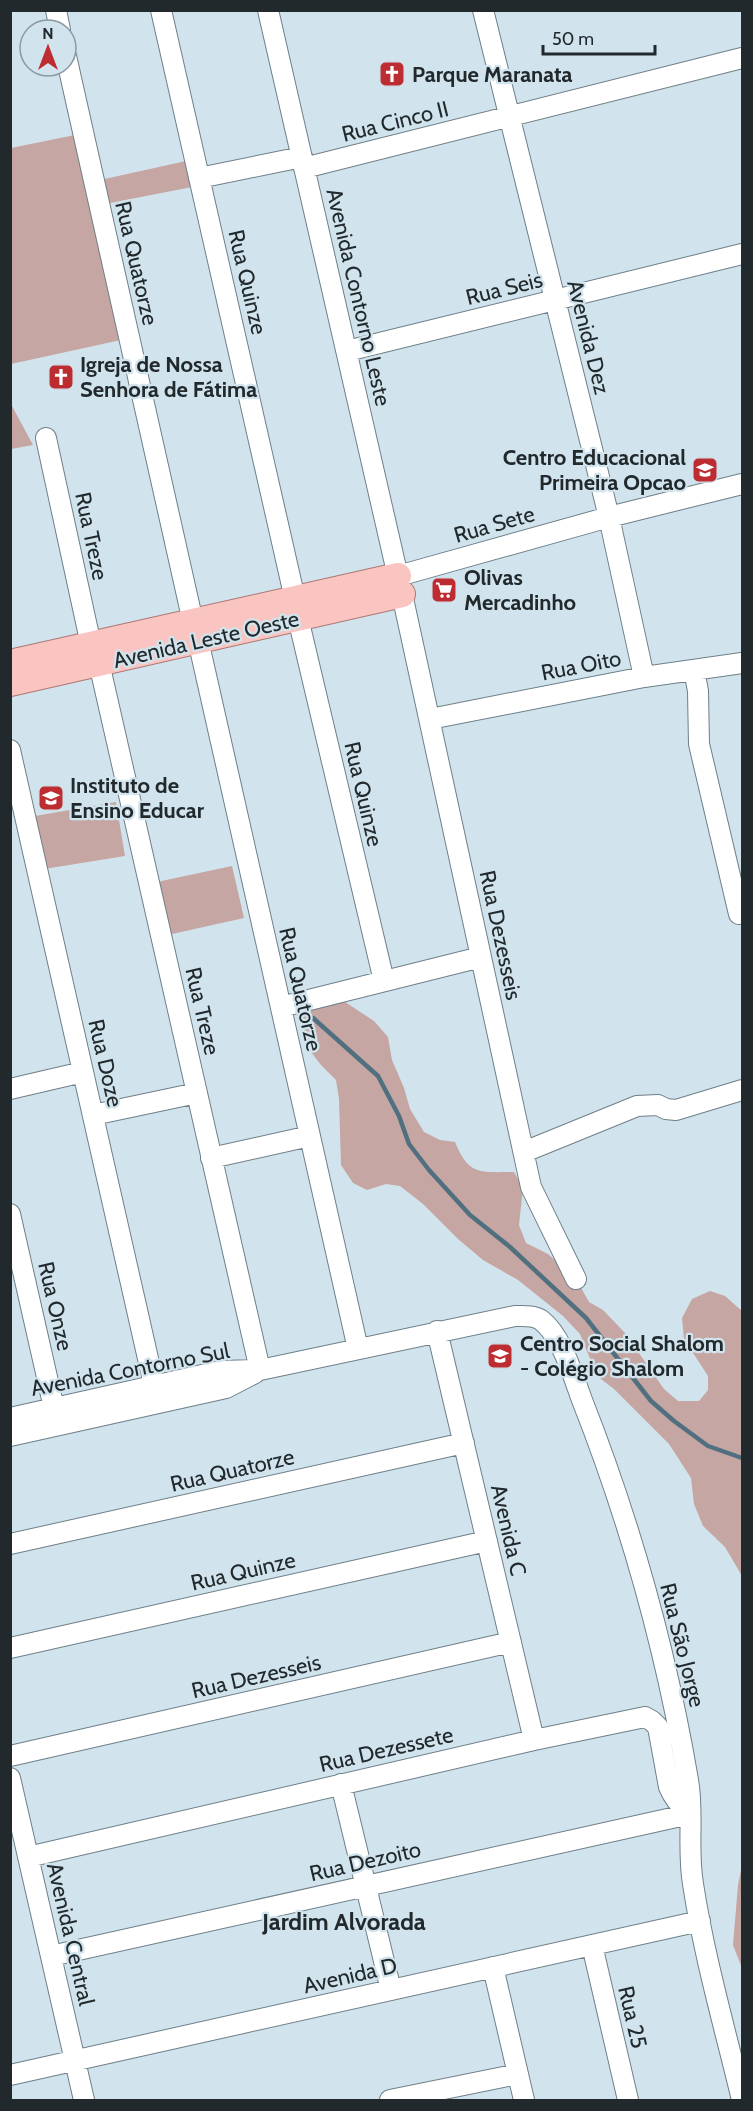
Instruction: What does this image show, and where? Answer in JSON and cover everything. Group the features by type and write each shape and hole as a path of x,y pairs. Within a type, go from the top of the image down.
{"main road":[{"name":"Avenida Leste Oeste","path":"10,683 95,654 400,585"},
{"name":"Avenida Leste Oeste","path":"10,663 95,654"}],"street":[{"name":"Rua Quinze","path":"162,10 296,608 384,981"},
{"name":"Avenida Contorno Leste","path":"268,10 400,585"},
{"name":"Avenida Dez","path":"483,10 609,516 644,677"},
{"name":"Rua Cinco II","path":"199,178 303,163 509,117 742,58"},
{"name":"Rua Quatorze","path":"71,78 358,1349"},
{"name":"Rua Seis","path":"347,351 742,254"},
{"name":"Rua Treze","path":"46,438 260,1370"},
{"name":"Rua Sete","path":"400,585 609,516 742,484"},
{"name":"Rua Dezesseis","path":"400,585 531,1187 576,1279"},
{"name":"Rua Oito","path":"430,719 644,677 742,663"},
{"path":"694,670 698,691 699,744 739,914"},
{"name":"Rua Doze","path":"10,750 154,1385"},
{"path":"281,1007 481,957"},
{"path":"10,1089 83,1072"},
{"path":"524,1152 637,1106 658,1105 676,1110 742,1090"},
{"path":"93,1115 197,1093"},
{"path":"211,1158 310,1136"},
{"name":"Rua Onze","path":"10,1214 54,1408"},
{"name":"Rua São Jorge","path":"437,1331 515,1316 534,1317 551,1331 563,1351 619,1500 648,1601 674,1705 688,1783 689,1854 700,1921 742,2100"},
{"name":"Avenida Contorno Sul","path":"10,1418 220,1371 260,1370 437,1331"},
{"name":"Avenida C","path":"437,1331 534,1740"},
{"name":"Avenida Contorno Sul","path":"10,1436 226,1388 260,1370"},
{"name":"Rua Quatorze","path":"10,1544 464,1443"},
{"name":"Rua Quinze","path":"10,1648 487,1541"},
{"name":"Rua Dezesseis","path":"10,1756 511,1642"},
{"name":"Rua Dezessete","path":"28,1857 534,1740 645,1717 652,1720 658,1727 672,1795 677,1803 690,1814"},
{"name":"Avenida Central","path":"10,1778 84,2100"},
{"path":"341,1784 391,1990"},
{"name":"Rua Dezoito","path":"51,1956 690,1814"},
{"name":"Avenida D","path":"10,2075 700,1921"},
{"name":"Rua 25","path":"592,1945 628,2100"},
{"path":"493,1967 524,2100"},
{"path":"390,2100 518,2074"}],"shaded area":[{"path":"75,135 121,340 11,364 11,148"},
{"path":"186,161 192,187 105,204 100,180"},
{"path":"11,404 33,445 11,449"},
{"path":"116,802 125,856 38,870 29,817"},
{"path":"232,866 244,918 163,936 152,883"},
{"path":"345,1002 374,1021 388,1037 392,1060 410,1109 424,1132 440,1140 455,1142 465,1161 477,1170 514,1172 523,1188 519,1225 526,1243 548,1254 576,1279 589,1302 603,1310 625,1333 664,1389 678,1401 699,1401 708,1390 708,1376 684,1339 682,1318 692,1299 710,1291 725,1296 742,1311 742,1576 725,1547 703,1526 694,1504 691,1478 669,1444 614,1389 597,1376 580,1334 563,1316 518,1280 483,1260 423,1204 400,1186 386,1184 367,1190 353,1183 341,1165 339,1099 336,1080 308,1048 300,1029 302,1006"},
{"path":"742,1865 742,1968 733,1945"}],"waterway":[{"path":"313,1018 378,1076 399,1116 409,1144 429,1170 470,1215 510,1247 586,1318 651,1401 708,1446 742,1458"}],"place":[{"name":"Parque Maranata","path":"392,74"},
{"name":"Igreja de Nossa Senhora de Fátima","path":"61,377"},
{"name":"Centro Educacional Primeira Opcao","path":"705,470"},
{"name":"Olivas Mercadinho","path":"444,590"},
{"name":"Instituto de Ensino Educar","path":"51,798"},
{"name":"Centro Social Shalom - Colégio Shalom","path":"500,1356"}],"district":[{"name":"Jardim Alvorada","path":"344,1922"}]}
